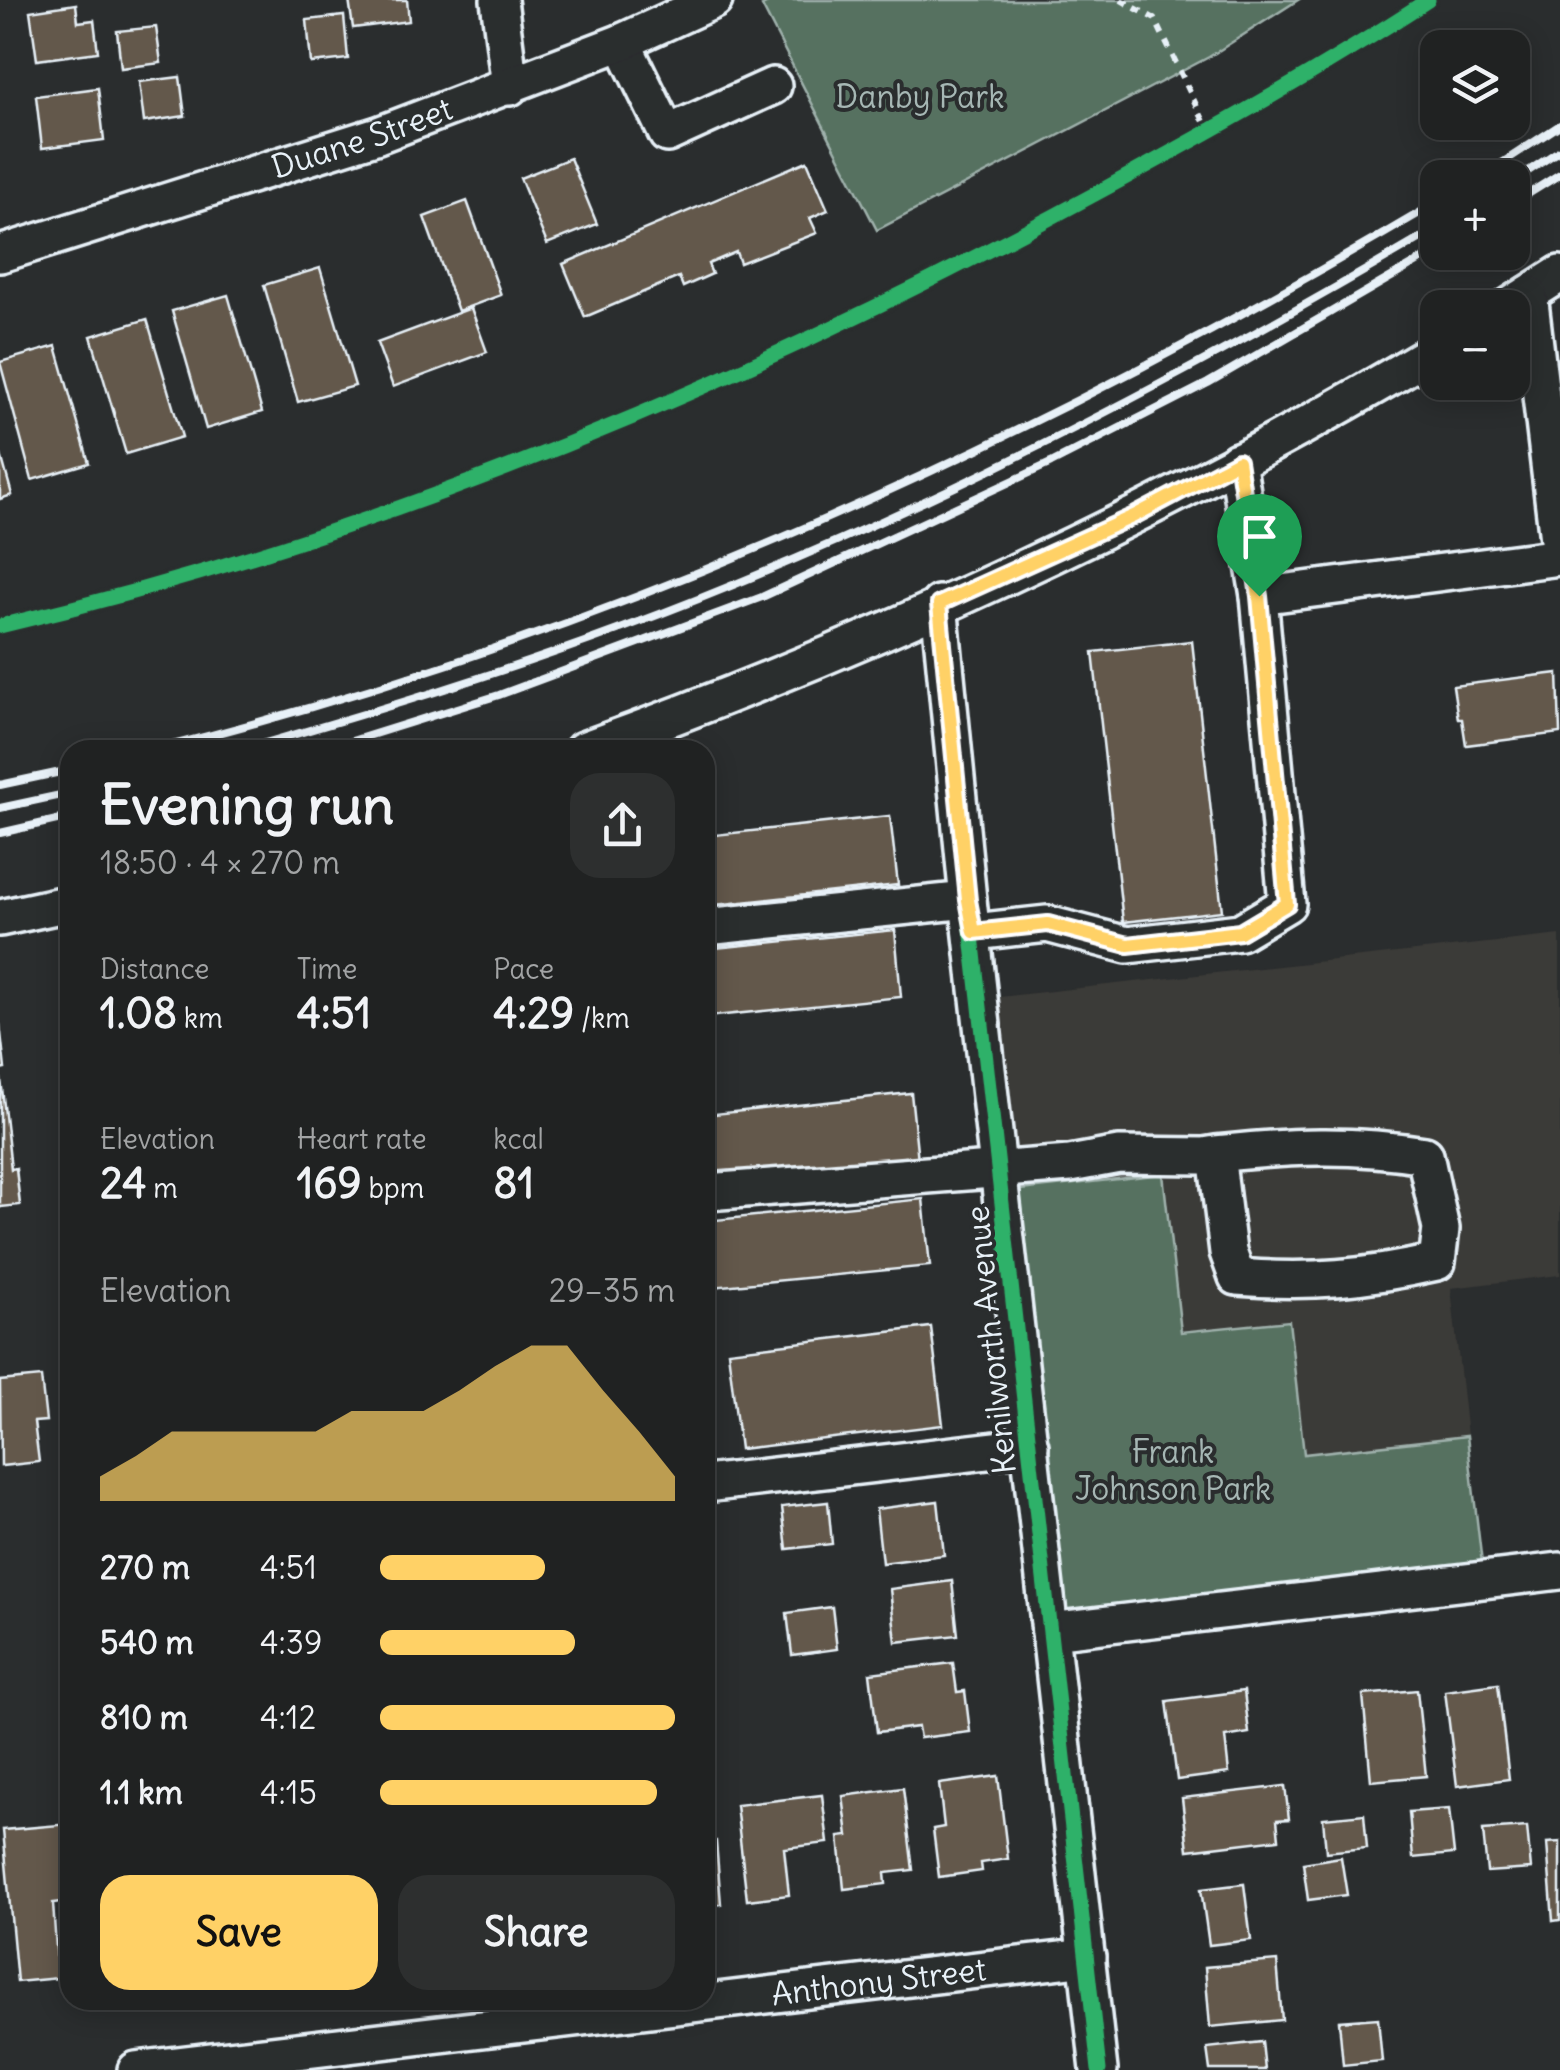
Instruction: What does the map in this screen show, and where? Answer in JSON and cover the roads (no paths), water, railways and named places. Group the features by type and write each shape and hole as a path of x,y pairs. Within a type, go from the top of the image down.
{"street":[{"path":"499,0 510,87"},
{"name":"Duane Street","path":"0,254 237,182 510,87 714,0"},
{"path":"622,42 667,134 773,86"},
{"path":"1530,293 1560,274"},
{"path":"610,740 748,688 1134,516 1420,359"},
{"path":"1259,596 1560,557 1530,374"},
{"path":"715,927 972,916 1048,924 1128,945 1240,932 1287,904 1259,596 1238,461"},
{"name":"Kenilworth Avenue","path":"939,604 1099,2070"},
{"path":"0,918 60,905"},
{"path":"715,1191 1070,1164 1118,1155 1216,1154 1293,1145 1375,1147 1425,1155 1440,1229 1438,1262 1389,1273 1298,1282 1237,1277 1228,1252 1216,1154"},
{"path":"715,1483 1030,1446"},
{"path":"1050,1631 1560,1571"},
{"name":"Anthony Street","path":"715,2001 1086,1957"},
{"name":"Anthony Street","path":"136,2070 640,2010"}],"railway":[{"path":"1507,160 1560,125"},
{"path":"1530,170 1560,150"},
{"path":"1530,193 1560,174"},
{"path":"190,740 323,704 489,650 654,590 815,523 975,451 1131,373 1420,212"},
{"path":"275,740 576,645 729,587 833,542 1140,394 1420,238"},
{"path":"355,740 499,695 762,597 1051,463 1208,383 1420,260"},
{"path":"0,785 60,772"},
{"path":"0,808 60,795"},
{"path":"0,833 60,819"}],"park label":[{"name":"Danby Park","path":"920,97"},
{"name":"Frank Johnson Park","path":"1173,1470"}]}
